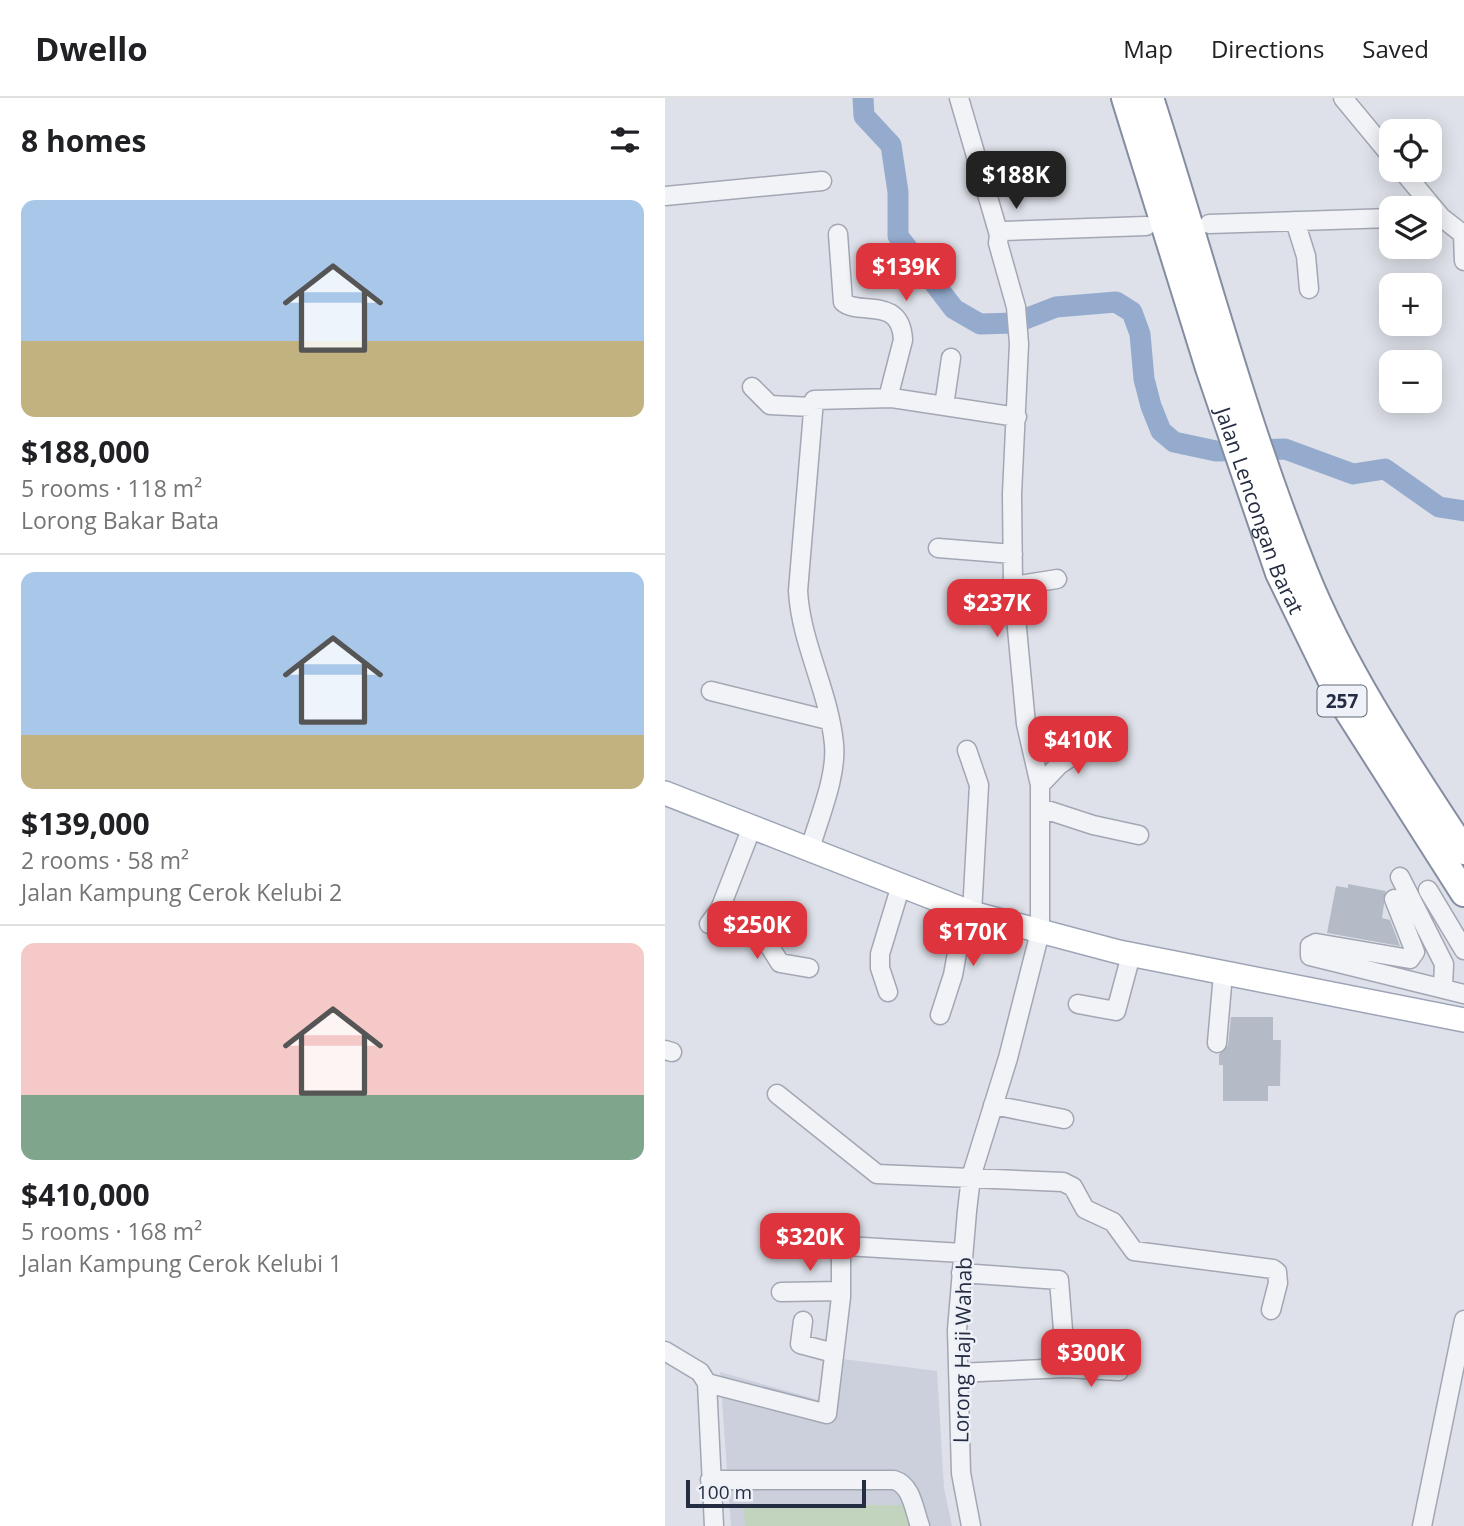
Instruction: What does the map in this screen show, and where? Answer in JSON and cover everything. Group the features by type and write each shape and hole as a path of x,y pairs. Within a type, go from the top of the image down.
{"highway":[{"name":"Jalan Lencongan Barat","path":"1125,98 1262,490 1279,572 1336,690 1464,893"},
{"name":"Jalan Lencongan Barat","path":"1150,98 1242,433"},
{"name":"Jalan Lencongan Barat","path":"1262,490 1340,649 1397,749 1464,851"}],"main road":[{"path":"667,799 753,827 972,913 1040,932 1131,955 1464,1020"}],"street":[{"name":"Lorong Haji Wahab","path":"959,98 999,235 998,243 1016,307 1019,344 1012,494 1013,586 1026,724 1041,785 1040,932 971,1177 962,1253 958,1373 961,1473 971,1526"},
{"path":"1343,98 1379,142"},
{"path":"665,196 822,181"},
{"path":"1209,224 1379,218"},
{"path":"1295,221 1306,256 1309,289"},
{"path":"1442,222 1463,235 1464,261"},
{"path":"999,235 1004,230 1146,226"},
{"path":"838,234 843,302 851,309 879,308 891,315 902,331 903,340 888,398"},
{"path":"944,406 951,358"},
{"path":"752,387 770,405 811,407"},
{"path":"810,849 832,766 834,743 800,613 811,407 820,398 888,398 1017,417"},
{"path":"938,548 1013,554"},
{"path":"1013,586 1057,579"},
{"path":"711,691 828,720"},
{"path":"1041,785 1059,765 1093,742"},
{"path":"940,1015 953,975 959,942 972,913 979,785 967,750"},
{"path":"1041,808 1093,825 1139,835"},
{"path":"753,827 715,916 758,928 780,963 809,968"},
{"path":"1400,877 1444,964 1443,987"},
{"path":"888,992 880,968 880,954 901,885"},
{"path":"1428,890 1464,950"},
{"path":"1351,959 1412,958 1412,941 1394,899"},
{"path":"1077,1004 1116,1011 1131,955"},
{"path":"1351,959 1464,994"},
{"path":"1344,997 1351,959"},
{"path":"1217,1043 1223,974"},
{"path":"777,1094 877,1174 1069,1184 1085,1209 1113,1222 1129,1247 1140,1253 1273,1269 1277,1272 1278,1283 1271,1310"},
{"path":"993,1105 1064,1119"},
{"path":"707,1383 827,1414 841,1291 839,1253 846,1246 962,1253"},
{"path":"961,1273 1059,1280 1066,1368"},
{"path":"781,1292 841,1291"},
{"path":"1422,1526 1464,1320"},
{"path":"803,1321 800,1344 834,1353"},
{"path":"665,1351 700,1372 707,1383 714,1526"},
{"path":"958,1373 1066,1368 1119,1371"},
{"path":"710,1480 894,1480 902,1482 908,1489 920,1526"}],"shaded area":[{"path":"835,1358 937,1371 944,1488 952,1526 731,1526 720,1372 819,1400"}],"green space":[{"path":"744,1505 906,1505 912,1526 745,1526"}],"building":[{"path":"1348,884 1386,891 1382,918 1390,920 1400,946 1327,933 1336,886 1348,888"},
{"path":"1231,1017 1273,1017 1273,1040 1281,1040 1280,1086 1268,1086 1268,1101 1223,1101 1223,1065 1219,1065 1219,1054 1228,1045"}],"waterway":[{"path":"863,98 864,116 891,145 898,192 898,236 954,309 980,324 1015,323 1056,307 1116,302 1132,312 1140,334 1144,379 1151,406 1161,431 1174,442 1216,451 1285,449 1353,474 1385,469 1439,507 1464,511"}]}
